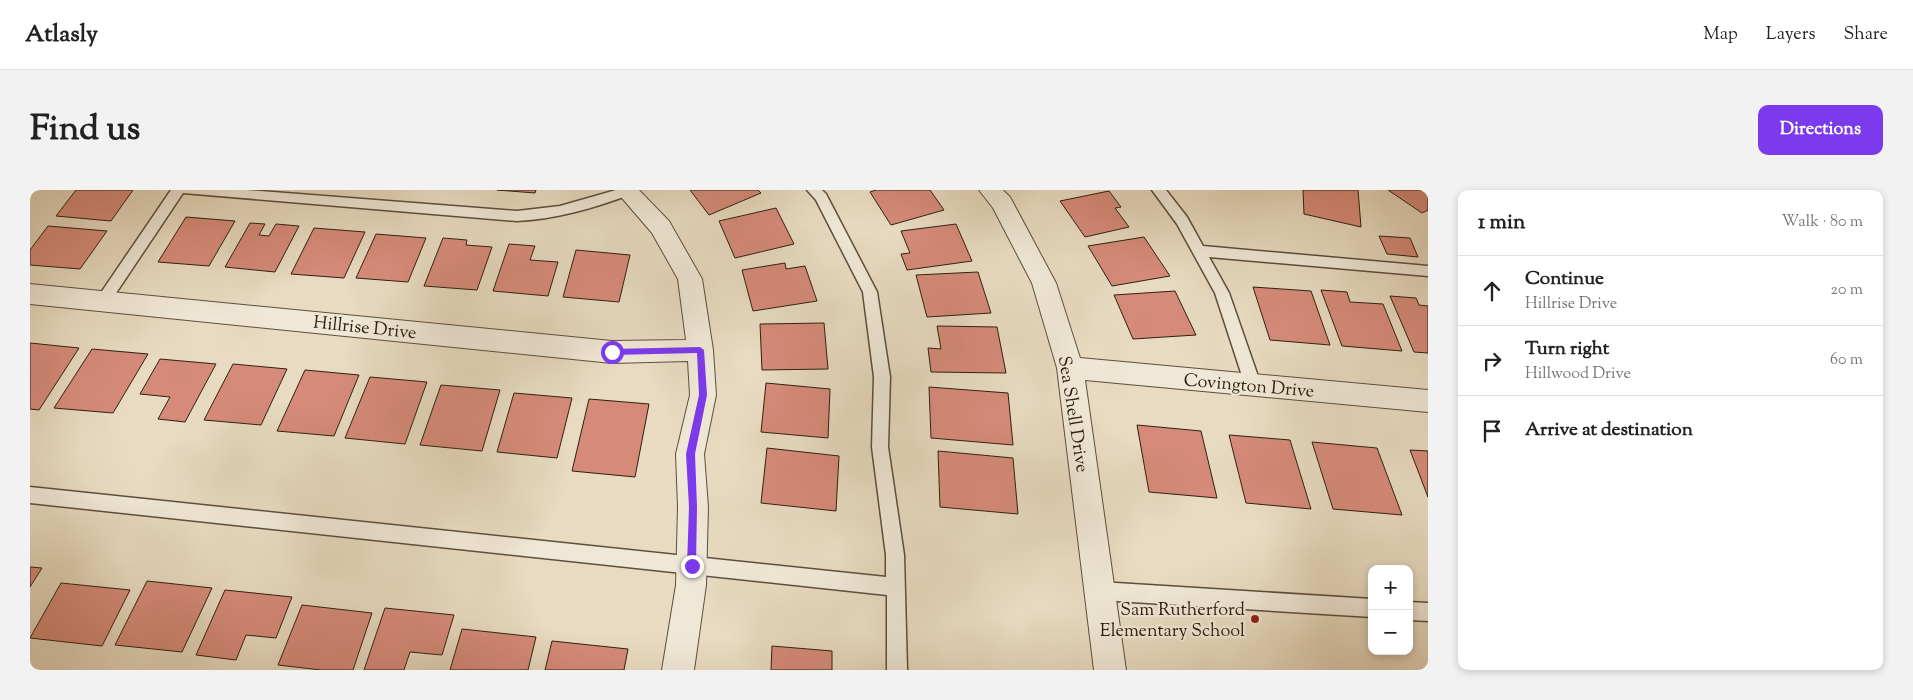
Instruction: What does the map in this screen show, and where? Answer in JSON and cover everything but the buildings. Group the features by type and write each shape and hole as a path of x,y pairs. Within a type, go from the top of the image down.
{"street":[{"path":"627,190 661,227 690,279 700,350 703,395 690,454 693,507 691,585 678,670"},
{"name":"Sea Shell Drive","path":"990,190 1002,203 1044,283 1070,368 1110,670"},
{"name":"Hillrise Drive","path":"30,294 612,352 700,350"},
{"name":"Covington Drive","path":"1070,368 1428,402"}],"lane":[{"path":"103,301 178,190"},
{"path":"187,190 517,216 545,216 577,209 627,190"},
{"path":"814,190 821,197 870,292 882,377 880,447 895,555 897,670"},
{"path":"1159,190 1182,222 1222,293 1253,385"},
{"path":"1199,251 1428,271"},
{"path":"30,495 895,587"},
{"path":"1100,591 1368,608"},
{"path":"1413,611 1428,612"}],"place":[{"name":"Sam Rutherford Elementary School","path":"1255,619"}],"route":[{"path":"612,352 700,350 703,395 690,454 693,507 692,566"}]}
